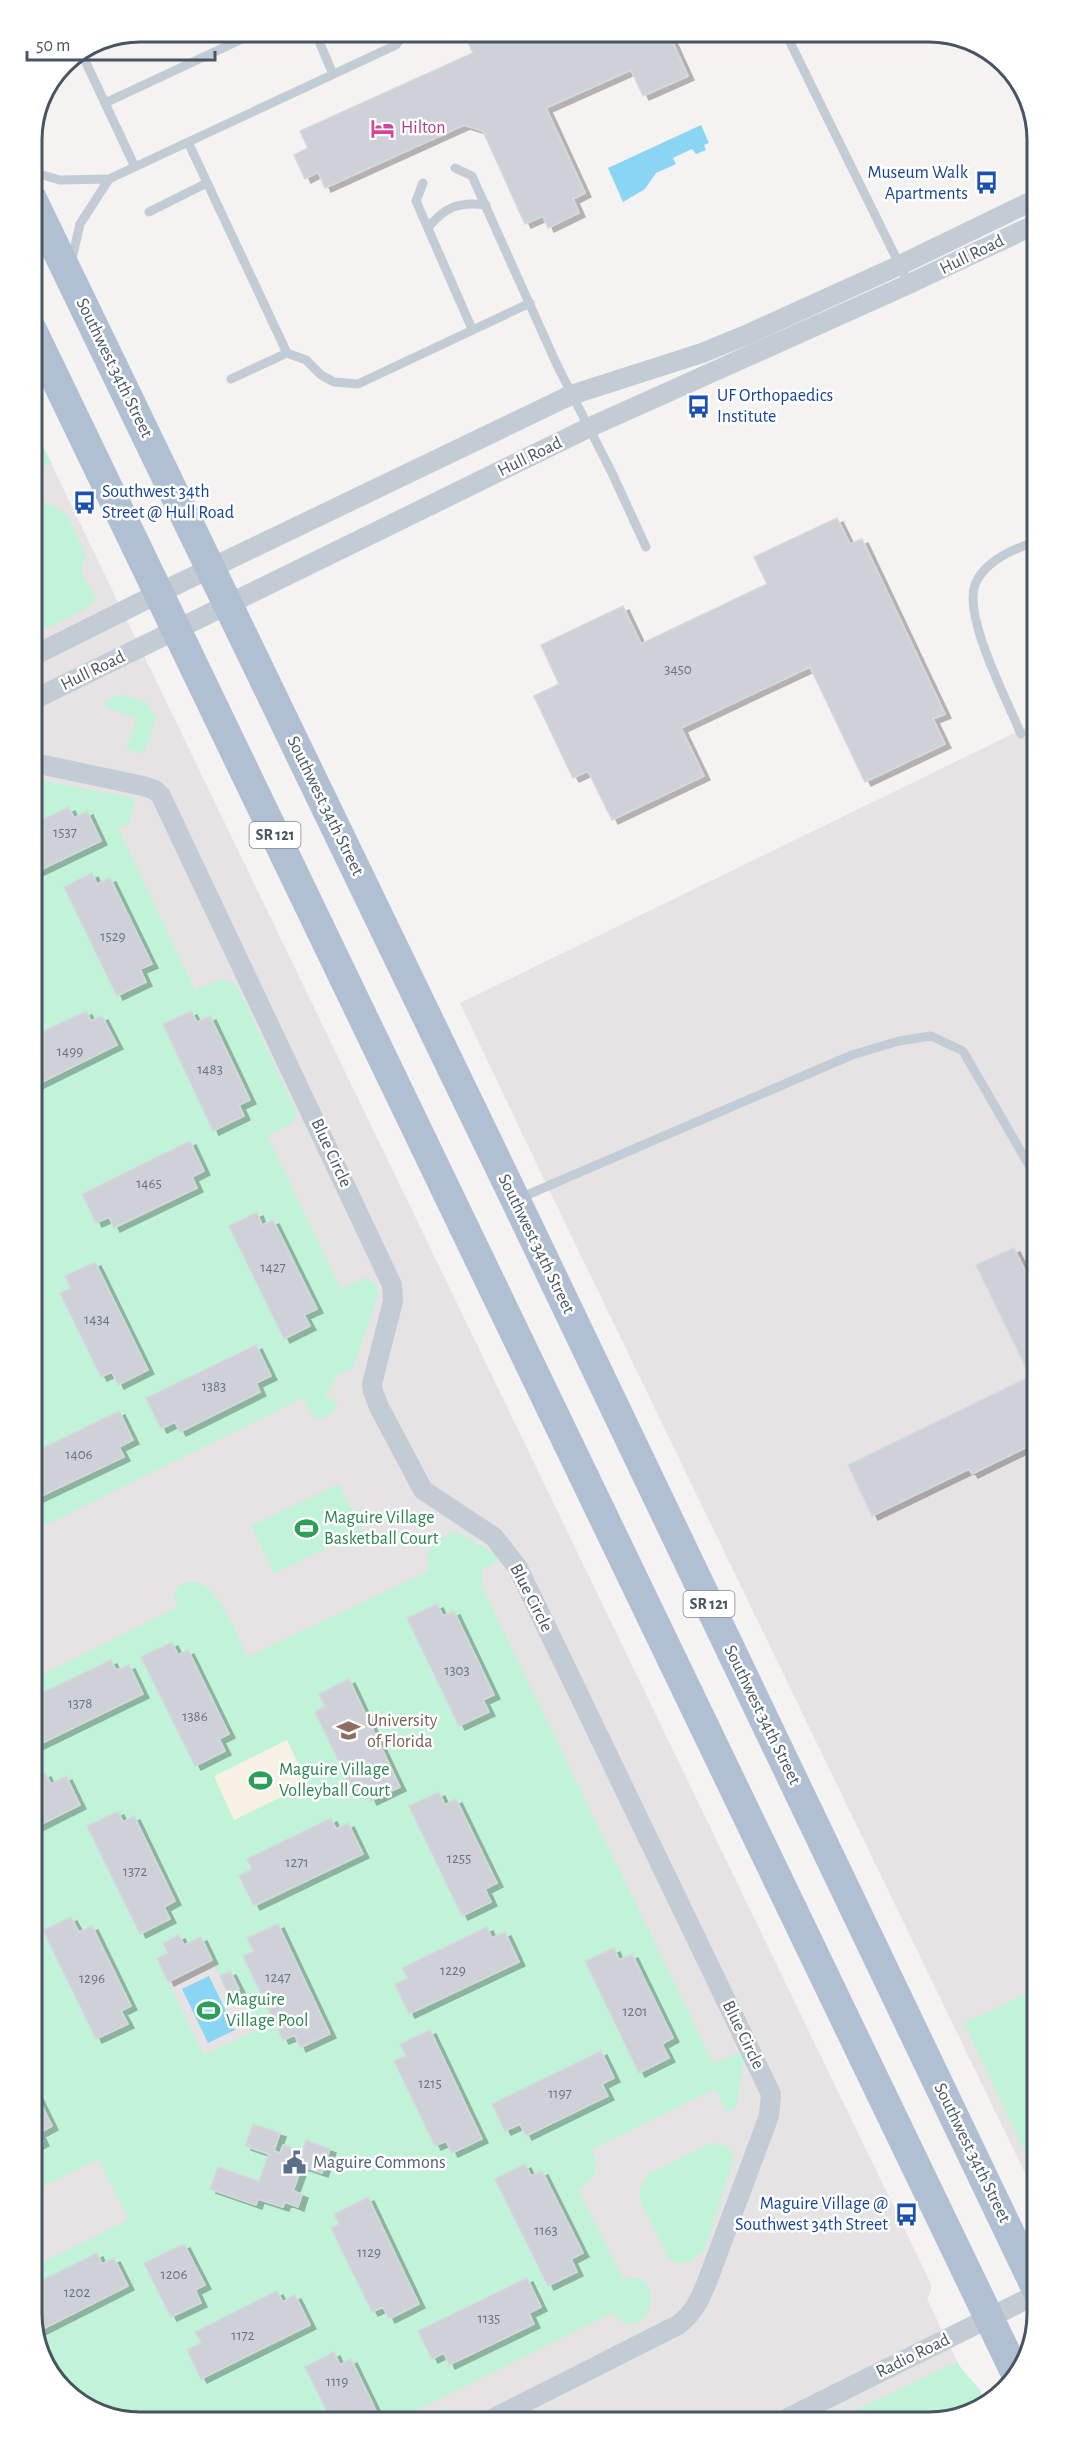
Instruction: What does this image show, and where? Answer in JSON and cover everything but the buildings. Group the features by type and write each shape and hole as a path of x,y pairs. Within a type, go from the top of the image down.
{"main road":[{"name":"Southwest 34th Street","path":"42,220 516,1201 1027,2271"},
{"name":"SR 121","path":"42,351 1012,2365"}],"street":[{"name":"Hull Road","path":"42,652 572,395 702,353 900,265 1027,203"},
{"name":"Hull Road","path":"42,696 588,428 911,288 1027,229"},
{"name":"Blue Circle","path":"42,765 143,786 155,790 161,796 236,950 392,1285 393,1301 372,1384 380,1407 423,1490 494,1537 518,1568 771,2094 769,2116 702,2293 689,2317 678,2325 506,2412"},
{"name":"Radio Road","path":"800,2412 1027,2297"}],"lane":[{"path":"105,103 236,42"},
{"path":"319,42 333,74"},
{"path":"42,175 60,180 109,179 398,42"},
{"path":"791,42 911,288"},
{"path":"85,60 135,167"},
{"path":"188,142 287,353 306,360 321,375 334,382 358,384 530,303"},
{"path":"455,168 472,176 572,395 612,473 646,547"},
{"path":"68,274 80,224 109,179"},
{"path":"148,212 207,183"},
{"path":"423,183 416,201 472,329"},
{"path":"428,228 438,216 466,202 486,205"},
{"path":"231,379 287,353"},
{"path":"1022,734 977,629 972,602 975,585 988,568 1009,551 1027,545"},
{"path":"516,1201 852,1055 898,1041 931,1036 963,1051 988,1090 1027,1161"}],"shaded area":[{"name":"University of Florida","path":"42,445 931,2284 927,2299 962,2371 979,2388 983,2395 972,2402 960,2407 928,2412 134,2412 115,2409 91,2399 71,2383 52,2357 44,2333 42,2314"},
{"path":"1027,727 1027,2177 539,1169 460,1003"}],"green space":[{"path":"42,444 52,464 42,466"},
{"path":"42,501 67,516 86,555 81,568 82,574 96,599 84,610 42,630"},
{"path":"124,695 147,703 156,719 143,754 126,749 137,718 108,709 104,702"},
{"path":"42,781 135,798 130,822 118,828 195,990 221,979 236,984 297,1113 293,1122 267,1136 341,1289 365,1278 374,1282 379,1292 353,1368 337,1375 325,1396 338,1404 328,1415 314,1418 303,1398 42,1527 42,1496 124,1456 119,1447 118,1411 42,1449 42,1082 117,1045 103,1016 91,1021 86,1011 42,1032 42,869 101,840 86,812 74,818 69,807 42,820","holes":["111,878 152,963 140,969 146,982 117,996 64,887 97,884","191,1011 197,1022 210,1016 250,1100 239,1105 244,1116 214,1131 163,1025","190,1142 204,1171 192,1177 197,1188 114,1228 109,1217 96,1222 82,1193","256,1212 262,1225 274,1220 317,1309 304,1315 310,1326 284,1339 229,1226","66,1276 148,1370 118,1385 112,1372 101,1377 60,1294 71,1288","256,1345 256,1383 260,1392 180,1431 175,1422 161,1429 146,1398"]},
{"name":"Maguire Village Basketball Court","path":"339,1484 362,1531 274,1573 251,1526"},
{"path":"454,1531 498,1557 494,1563 482,1569 481,1585 713,2063 739,2053 744,2059 736,2107 726,2112 715,2089 592,2149 596,2167 592,2177 578,2190 623,2279 640,2278 648,2287 649,2307 639,2322 631,2324 622,2321 613,2312 413,2412 377,2412 351,2360 340,2365 334,2352 305,2367 328,2412 134,2412 103,2405 81,2392 59,2368 47,2345 44,2329 128,2286 114,2258 102,2264 97,2253 42,2280 42,2263 129,2220 98,2159 42,2187 42,2131 52,2126 42,2106 42,1824 80,1804 66,1776 51,1784 45,1773 42,1774 42,1743 143,1694 129,1665 116,1670 111,1660 42,1693 42,1675 178,1607 174,1599 176,1590 179,1585 188,1582 199,1583 217,1598 247,1657 429,1571 427,1557 431,1544","holes":["437,1604 443,1616 454,1611 494,1694 483,1700 489,1712 459,1726 408,1618","172,1643 178,1655 188,1650 229,1734 219,1739 225,1752 195,1766 141,1658","349,1680 400,1786 371,1801 365,1788 354,1793 315,1712 325,1706 320,1693","439,1792 445,1805 456,1800 496,1883 485,1889 491,1903 462,1916 409,1807","117,1811 123,1822 134,1817 175,1901 164,1907 170,1919 140,1934 88,1826","331,1818 336,1829 349,1824 363,1854 254,1906 239,1876 252,1869 247,1858","71,1917 79,1932 92,1926 131,2006 121,2011 127,2023 44,1930","278,1924 330,2033 301,2047 295,2035 283,2040 243,1956 254,1951 248,1938","486,1927 492,1938 505,1932 519,1962 410,2014 395,1985 408,1978 403,1967","178,1935 184,1945 201,1937 220,1976 230,1972 259,2029 204,2055 157,1959 168,1953 163,1943","614,1948 619,1960 633,1954 672,2039 662,2044 585,1961","430,2030 482,2138 453,2153 446,2141 435,2146 395,2061 406,2056 401,2044","601,2052 614,2078 602,2085 607,2096 526,2136 520,2124 492,2104","253,2124 280,2133 274,2151 280,2153 283,2145 296,2149 294,2157 300,2159 306,2140 330,2149 322,2173 302,2166 293,2191 302,2195 298,2206 285,2202 283,2207 258,2199 256,2205 210,2189 218,2167 259,2181 269,2154 245,2146","525,2164 531,2176 543,2171 583,2253 571,2259 577,2272 548,2286 495,2179","368,2198 419,2304 389,2319 383,2307 372,2312 331,2228 339,2224 335,2214","184,2244 205,2285 195,2290 201,2303 171,2317 144,2263","527,2278 529,2313 534,2324 450,2365 444,2353 431,2359 418,2331","277,2291 283,2302 296,2295 310,2325 201,2379 187,2350 201,2343 195,2332"]},
{"path":"1027,1994 1027,2156 964,2023"},
{"path":"712,2143 727,2147 733,2160 705,2248 688,2262 678,2263 668,2258 640,2200 640,2187 649,2174"},
{"path":"957,2362 982,2396 960,2407 941,2411 852,2412"}],"sand":[{"name":"Maguire Village Volleyball Court","path":"287,1740 308,1784 234,1820 214,1776"}],"water":[{"path":"701,125 709,143 704,145 706,150 696,154 692,149 673,158 676,164 656,173 645,189 623,202 608,168"},
{"name":"Maguire Village Pool","path":"209,1976 235,2030 208,2043 182,1989"}],"place":[{"name":"Hilton","path":"383,128"},
{"name":"Museum Walk Apartments","path":"986,183"},
{"name":"UF Orthopaedics Institute","path":"699,406"},
{"name":"Southwest 34th Street @ Hull Road","path":"84,502"},
{"name":"Maguire Village Basketball Court","path":"306,1528"},
{"name":"University of Florida","path":"349,1731"},
{"name":"Maguire Village Volleyball Court","path":"261,1780"},
{"name":"Maguire Village Pool","path":"208,2010"},
{"name":"Maguire Commons","path":"295,2163"},
{"name":"Maguire Village @ Southwest 34th Street","path":"906,2214"}]}
